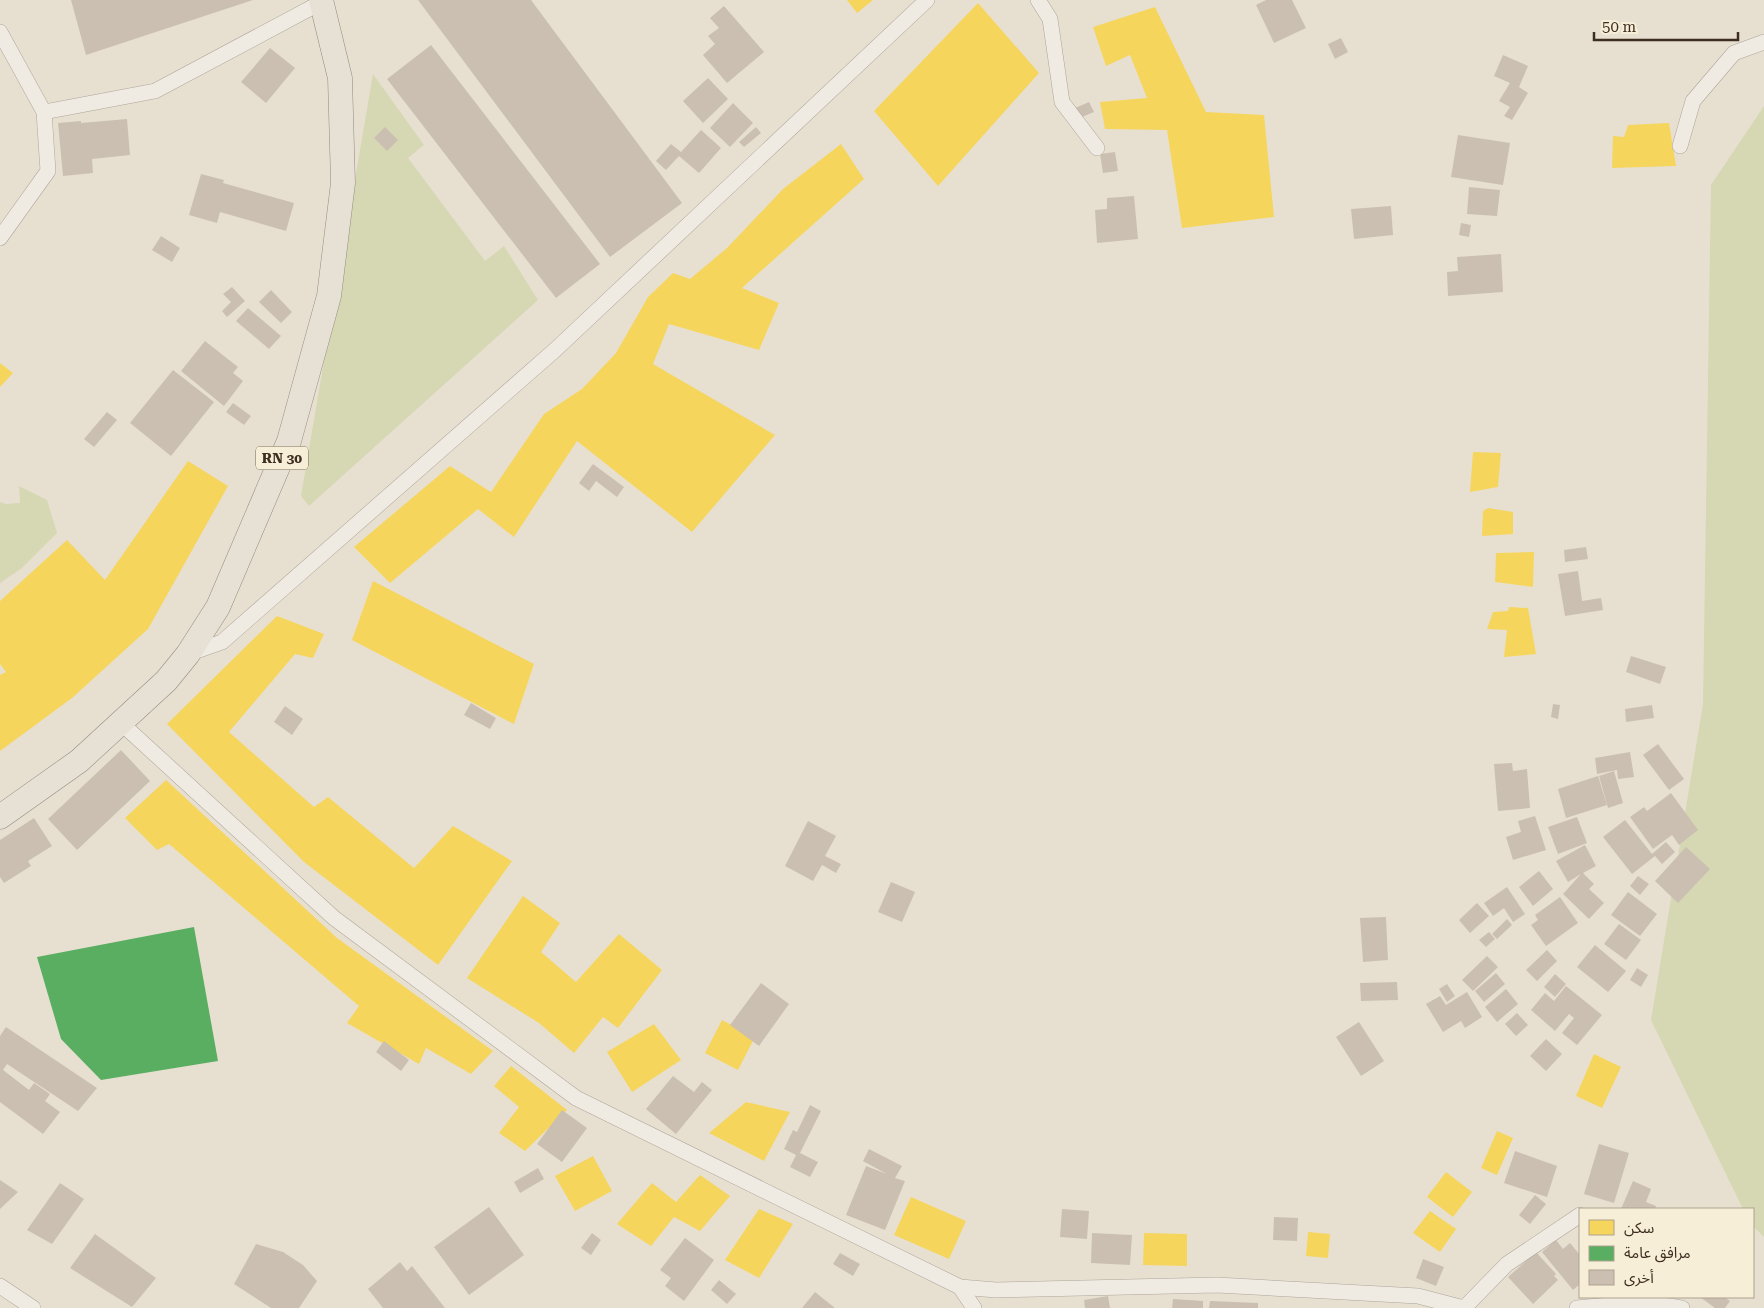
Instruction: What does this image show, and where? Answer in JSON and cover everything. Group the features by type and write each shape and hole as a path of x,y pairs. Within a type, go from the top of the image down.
{"main road":[{"name":"RN 30","path":"0,817 79,761 166,681 188,654 218,607 288,441 329,296 343,183 340,78 321,1"}],"street":[{"path":"188,654 222,642 555,350 928,0"},
{"path":"1038,0 1050,19 1062,102 1097,148"},
{"path":"44,112 155,91 321,1"},
{"path":"0,32 44,112 48,171 0,238"},
{"path":"1680,146 1693,100 1734,53 1764,42"},
{"path":"121,723 334,918 576,1098 960,1287 996,1290 1217,1285 1418,1296 1464,1308 1507,1264 1579,1216"},
{"path":"0,1286 33,1308"},
{"path":"960,1287 974,1308"},
{"path":"1577,1308 1656,1300 1682,1308"}],"green space":[{"path":"373,74 424,145 408,158 485,261 504,246 538,300 309,506 301,496"},
{"path":"1764,106 1764,1237 1754,1227 1754,1208 1743,1208 1651,1020 1703,704 1711,185"},
{"path":"19,486 47,500 57,533 22,568 0,583 0,502 6,504 20,503"}],"building: سكن":[{"path":"847,0 873,0 857,13"},
{"path":"978,3 1039,73 938,186 874,111"},
{"path":"1155,7 1206,112 1264,115 1274,217 1182,228 1167,130 1105,129 1100,102 1147,98 1130,55 1106,66 1093,27"},
{"path":"1669,123 1676,166 1612,168 1613,136 1624,137 1628,125"},
{"path":"841,144 864,179 742,288 779,303 759,350 669,324 653,364 775,435 692,532 577,441 514,537 478,509 390,583 354,547 450,466 491,492 544,414 582,389 616,353 648,297 673,273 690,279 727,248 783,189"},
{"path":"0,363 13,373 0,387"},
{"path":"1473,452 1501,453 1498,487 1470,492"},
{"path":"188,461 228,486 148,629 72,698 0,751 0,675 6,672 0,664 0,601 67,540 105,580"},
{"path":"1488,508 1513,512 1513,534 1482,536 1483,511"},
{"path":"1534,552 1533,587 1495,582 1496,553"},
{"path":"373,581 534,664 514,724 352,640"},
{"path":"1509,607 1528,608 1536,654 1504,657 1507,630 1487,629 1493,612 1508,611"},
{"path":"277,616 324,634 313,658 295,654 229,732 314,807 328,797 414,868 453,826 512,861 438,965 304,862 167,724"},
{"path":"166,780 337,938 493,1051 471,1074 426,1048 419,1064 347,1023 359,1006 169,844 157,850 125,818"},
{"path":"523,896 560,923 541,952 576,982 619,934 662,970 618,1028 603,1017 574,1053 539,1023 467,978"},
{"path":"722,1020 755,1037 738,1070 705,1053"},
{"path":"654,1024 681,1060 632,1092 607,1052"},
{"path":"1594,1054 1621,1067 1602,1108 1576,1096"},
{"path":"511,1066 567,1110 525,1151 499,1133 519,1107 494,1086"},
{"path":"746,1102 790,1112 764,1161 709,1133"},
{"path":"1497,1131 1513,1138 1497,1175 1481,1168"},
{"path":"593,1156 612,1191 575,1211 555,1176"},
{"path":"1446,1172 1472,1192 1453,1217 1427,1197"},
{"path":"700,1175 730,1196 700,1231 674,1217 651,1246 617,1224 652,1183 676,1202"},
{"path":"911,1197 966,1221 949,1259 894,1235"},
{"path":"759,1209 793,1224 759,1278 725,1260"},
{"path":"1430,1211 1456,1229 1440,1252 1413,1233"},
{"path":"1308,1232 1330,1234 1328,1258 1306,1256"},
{"path":"1144,1233 1187,1234 1187,1266 1143,1265"}],"building: مرافق عامة":[{"path":"194,927 218,1061 101,1080 61,1039 37,957"}],"building: أخرى":[{"path":"71,0 253,0 86,55"},
{"path":"418,0 531,0 682,203 610,257"},
{"path":"1266,0 1292,0 1306,28 1274,43 1256,5"},
{"path":"724,6 764,52 727,83 703,55 715,44 708,36 719,28 710,18"},
{"path":"1341,38 1348,52 1335,59 1328,44"},
{"path":"431,45 600,264 556,298 387,79"},
{"path":"270,48 295,68 266,103 241,82"},
{"path":"1503,55 1528,66 1519,87 1528,93 1512,120 1504,116 1510,107 1499,101 1510,83 1494,76"},
{"path":"708,78 728,99 703,123 683,101"},
{"path":"1089,102 1094,112 1077,119 1073,109"},
{"path":"733,103 753,123 730,147 710,128"},
{"path":"127,119 130,155 92,159 93,173 63,176 58,123"},
{"path":"385,127 398,140 387,151 374,138"},
{"path":"756,127 761,133 744,147 739,142"},
{"path":"701,130 721,148 699,173 679,156 666,170 656,161 671,144 681,152"},
{"path":"1458,135 1510,143 1503,185 1451,177"},
{"path":"1115,152 1118,171 1103,173 1100,154"},
{"path":"201,174 224,180 223,183 294,203 286,231 220,212 217,223 189,215"},
{"path":"1469,187 1500,190 1497,216 1467,214"},
{"path":"1134,196 1138,239 1097,243 1095,210 1107,209 1107,198"},
{"path":"1391,206 1393,235 1354,239 1351,209"},
{"path":"1461,223 1471,225 1469,237 1459,235"},
{"path":"161,236 180,248 172,262 152,250"},
{"path":"1501,254 1503,292 1448,296 1447,272 1458,271 1457,257"},
{"path":"232,287 245,301 227,317 222,311 231,302 223,294"},
{"path":"271,290 292,312 281,323 259,302"},
{"path":"248,308 281,336 269,349 236,321"},
{"path":"205,341 238,367 233,373 243,381 224,406 181,371"},
{"path":"173,370 214,402 171,456 130,423"},
{"path":"233,403 251,416 244,425 226,412"},
{"path":"107,412 117,420 94,447 84,439"},
{"path":"593,464 624,487 617,497 596,481 589,491 579,483"},
{"path":"1586,547 1588,559 1565,562 1564,550"},
{"path":"1578,571 1582,601 1601,598 1603,610 1565,616 1558,574"},
{"path":"1631,656 1666,667 1660,684 1626,672"},
{"path":"471,703 496,718 490,729 464,715"},
{"path":"1553,704 1560,705 1558,719 1551,717"},
{"path":"1652,705 1654,718 1626,722 1625,709"},
{"path":"285,706 303,719 292,735 274,722"},
{"path":"1658,744 1684,779 1669,790 1643,755"},
{"path":"121,750 150,781 77,850 48,819"},
{"path":"1630,752 1634,777 1618,779 1617,770 1597,774 1595,758"},
{"path":"1512,763 1513,771 1527,769 1530,808 1498,811 1494,764"},
{"path":"1614,771 1623,803 1608,808 1599,776"},
{"path":"1598,776 1607,805 1566,818 1558,789"},
{"path":"1671,793 1698,830 1679,845 1672,835 1653,849 1630,817 1644,807 1647,811"},
{"path":"1535,816 1546,850 1513,860 1506,837 1521,832 1518,821"},
{"path":"1577,817 1587,843 1558,854 1548,827"},
{"path":"34,818 52,846 28,861 31,866 4,883 0,877 0,840"},
{"path":"1625,820 1652,854 1666,842 1675,852 1662,864 1655,856 1632,874 1603,837"},
{"path":"808,821 836,836 825,856 841,864 836,873 822,865 813,881 785,866"},
{"path":"1585,845 1596,866 1583,873 1594,884 1589,889 1604,903 1589,919 1563,894 1581,874 1568,882 1556,861"},
{"path":"1686,847 1710,869 1678,903 1655,881"},
{"path":"1539,871 1553,889 1533,906 1519,887"},
{"path":"1638,876 1649,884 1640,895 1630,886"},
{"path":"891,882 915,892 902,922 878,912"},
{"path":"1507,887 1525,914 1513,922 1504,908 1493,916 1484,903"},
{"path":"1628,892 1657,914 1640,936 1611,915"},
{"path":"1560,897 1578,923 1546,946 1531,925 1538,920 1535,915"},
{"path":"1477,903 1489,916 1470,933 1459,920"},
{"path":"1386,917 1388,960 1363,962 1360,918"},
{"path":"1507,919 1512,925 1497,939 1492,934"},
{"path":"1619,924 1641,940 1626,960 1604,944"},
{"path":"1489,932 1495,939 1486,947 1479,940"},
{"path":"1595,945 1626,971 1608,992 1577,967"},
{"path":"1547,950 1557,961 1537,981 1526,970"},
{"path":"1487,956 1498,967 1473,991 1462,980"},
{"path":"1637,968 1648,975 1641,987 1630,980"},
{"path":"1496,973 1505,984 1484,1002 1475,991"},
{"path":"1555,974 1566,984 1555,997 1544,987"},
{"path":"1397,982 1398,1000 1361,1001 1360,983"},
{"path":"761,983 789,1004 759,1046 730,1025"},
{"path":"1447,984 1455,996 1447,1002 1439,989"},
{"path":"1566,986 1602,1015 1577,1045 1562,1033 1574,1018 1569,1014 1555,1031 1531,1010 1545,993 1554,1001"},
{"path":"1506,989 1518,1004 1497,1022 1485,1007"},
{"path":"1467,992 1482,1017 1465,1028 1461,1021 1443,1032 1426,1004 1440,996 1446,1005"},
{"path":"1517,1013 1528,1025 1516,1036 1505,1024"},
{"path":"1359,1022 1384,1061 1361,1076 1336,1037"},
{"path":"6,1027 97,1088 78,1111 7,1064 3,1070 29,1090 34,1083 50,1094 45,1101 60,1112 43,1134 0,1102 0,1036"},
{"path":"1546,1039 1562,1054 1546,1071 1530,1056"},
{"path":"384,1041 409,1060 401,1071 376,1052"},
{"path":"673,1076 694,1092 702,1082 712,1090 676,1134 646,1109"},
{"path":"810,1105 821,1111 800,1153 818,1162 810,1177 790,1167 796,1155 784,1149 793,1130 797,1132"},
{"path":"562,1110 587,1128 562,1162 537,1144"},
{"path":"1599,1144 1629,1153 1614,1203 1584,1194"},
{"path":"869,1149 902,1166 895,1178 905,1181 885,1230 846,1215 866,1166 887,1174 863,1161"},
{"path":"1515,1151 1557,1166 1547,1197 1504,1183"},
{"path":"538,1168 544,1179 520,1193 514,1182"},
{"path":"0,1180 18,1192 0,1209"},
{"path":"1633,1181 1651,1189 1646,1202 1656,1206 1655,1208 1621,1208"},
{"path":"60,1183 84,1199 52,1244 27,1230"},
{"path":"1535,1195 1546,1204 1530,1224 1519,1215"},
{"path":"489,1207 524,1255 469,1295 434,1247"},
{"path":"1062,1209 1089,1211 1087,1239 1060,1237"},
{"path":"1274,1217 1298,1218 1297,1241 1273,1240"},
{"path":"592,1233 601,1240 591,1255 581,1248"},
{"path":"1092,1233 1132,1235 1130,1265 1091,1263"},
{"path":"95,1234 156,1278 132,1307 70,1268"},
{"path":"685,1238 714,1260 684,1301 665,1286 671,1278 660,1270"},
{"path":"1556,1240 1563,1249 1570,1243 1579,1254 1579,1285 1573,1290 1542,1252"},
{"path":"256,1244 283,1252 303,1265 317,1281 299,1308 271,1308 234,1284"},
{"path":"1536,1252 1556,1274 1554,1276 1558,1280 1533,1304 1508,1277"},
{"path":"840,1253 860,1264 853,1276 833,1264"},
{"path":"1423,1259 1444,1267 1436,1286 1416,1278"},
{"path":"400,1262 407,1271 412,1266 445,1308 383,1308 368,1289"},
{"path":"719,1280 736,1294 727,1304 711,1290"},
{"path":"815,1292 835,1308 802,1308"},
{"path":"1108,1296 1110,1308 1085,1308 1084,1300"},
{"path":"1701,1298 1726,1298 1730,1301 1725,1308 1715,1308"},
{"path":"1173,1299 1203,1301 1203,1308 1172,1308"},
{"path":"1210,1301 1258,1303 1258,1308 1209,1308"}]}
